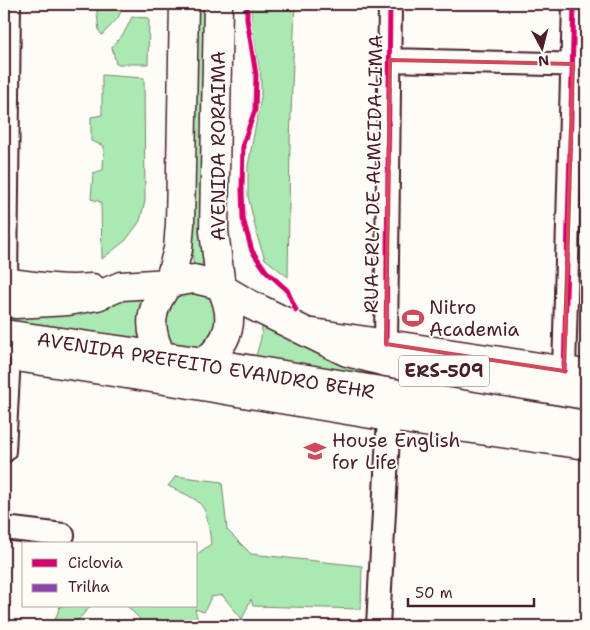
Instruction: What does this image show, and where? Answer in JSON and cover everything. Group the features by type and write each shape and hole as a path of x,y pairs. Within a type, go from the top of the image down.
{"main road":[{"name":"AVENIDA RORAIMA","path":"169,283 178,250 180,224 184,4"},
{"name":"AVENIDA RORAIMA","path":"218,4 214,231 221,287"},
{"name":"ERS-509","path":"169,283 194,279 221,287"},
{"name":"AVENIDA PREFEITO EVANDRO BEHR","path":"4,289 16,304 68,301 97,296 121,286 169,283"},
{"path":"162,357 153,335 153,311 159,296 169,283"},
{"name":"AVENIDA PREFEITO EVANDRO BEHR","path":"221,287 249,304 347,352 386,362 586,395"},
{"path":"204,362 215,354 224,342 229,328 230,314 227,300 221,287"},
{"name":"AVENIDA PREFEITO EVANDRO BEHR","path":"306,332 575,373"},
{"name":"AVENIDA PREFEITO EVANDRO BEHR","path":"5,349 162,357 204,362 586,425"},
{"name":"AVENIDA PREFEITO EVANDRO BEHR","path":"5,349 184,383 389,417 586,445"},
{"name":"ERS-509","path":"329,384 389,417 510,412"}],"street":[{"path":"4,289 6,58 9,4"},
{"name":"RUA ERLY DE ALMEIDA LIMA","path":"386,344 390,4"},
{"path":"574,4 580,65 575,373"},
{"path":"390,60 580,65"},
{"path":"4,451 5,349"},
{"path":"378,626 389,417"},
{"path":"4,528 63,535"}],"highlighted area":[{"path":"390,60 573,64 564,371 386,344"}],"green space":[{"path":"96,4 124,4 118,18 102,35 99,31"},
{"path":"195,4 207,4 203,263 200,268 195,267 193,263"},
{"path":"251,4 295,4 288,277 265,259 258,239 248,196 248,166 261,97 261,78 251,22"},
{"path":"132,17 149,18 148,64 116,64 112,47 124,33"},
{"path":"102,75 144,78 145,201 140,221 126,240 102,259 101,202 91,199 93,173 103,170 104,146 91,141 91,117 102,115"},
{"path":"149,292 146,347 4,325 4,312"},
{"path":"200,292 212,300 221,326 206,349 167,344 163,304 173,295"},
{"path":"260,312 586,403 586,416 253,366 262,334"},
{"path":"176,476 222,482 227,530 251,554 362,566 361,609 253,606 251,599 242,619 222,595 211,597 204,612 195,609 199,626 135,626 140,619 129,608 198,608 198,554 211,544 207,520 202,506 197,501 168,486"},
{"path":"59,608 89,608 72,626 53,626"}],"marked path":[{"path":"4,451 9,356"}],"cycle path":[{"path":"247,4 247,19 256,75 255,110 243,144 243,219 252,251 266,271 287,290 296,310"},
{"path":"386,344 390,4"},
{"path":"564,371 574,4"}],"place":[{"name":"Nitro Academia","path":"413,318"},
{"name":"House English for Life","path":"315,451"}]}
